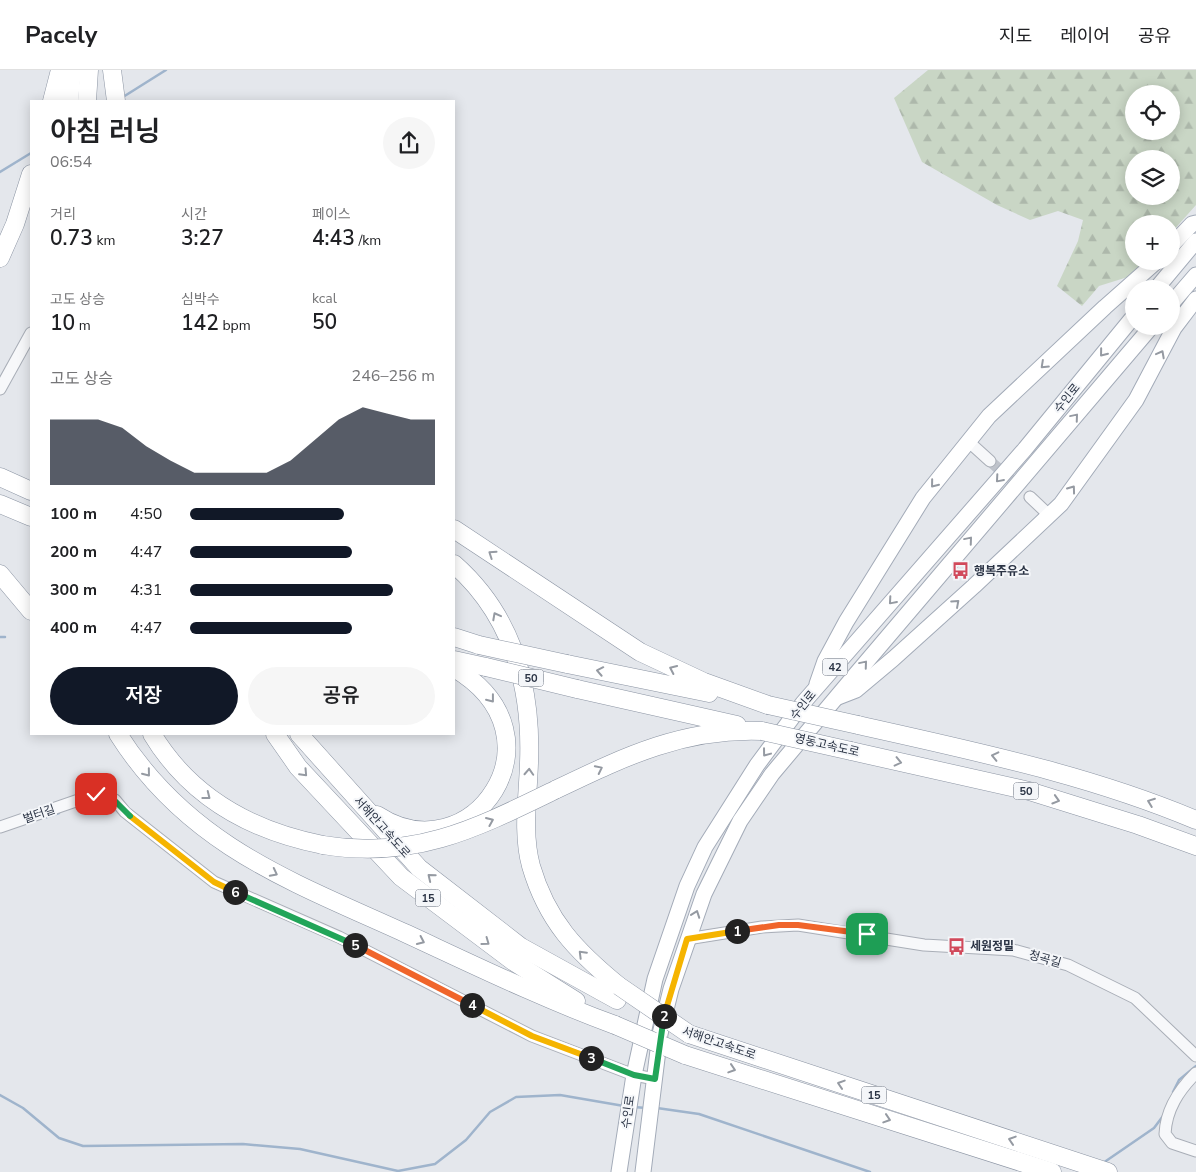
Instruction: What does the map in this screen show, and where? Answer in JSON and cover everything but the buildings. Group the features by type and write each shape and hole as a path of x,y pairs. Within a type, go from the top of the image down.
{"highway":[{"path":"60,70 86,100"},
{"path":"108,100 112,70"},
{"path":"112,70 116,100"},
{"path":"0,258 26,192 30,176"},
{"path":"0,472 30,480"},
{"path":"0,477 30,491"},
{"path":"0,504 30,517"},
{"path":"455,530 652,659 704,682 768,705"},
{"path":"455,565 476,586 491,606 511,645 526,690 530,734 527,831 531,864 536,880 555,921 567,939 618,993"},
{"path":"0,574 30,610"},
{"name":"50","path":"455,637 479,645 768,705 1036,765 1149,800 1196,820"},
{"name":"영동고속도로","path":"455,660 577,690 1030,792 1138,825 1196,846"},
{"path":"363,806 401,827 435,829 445,828 465,819 485,803 491,795 502,776 506,757 505,733 500,714 491,699 476,682 455,669"},
{"path":"153,735 185,778 217,804 270,831 323,845 381,850 427,843 481,825 621,759 661,744 723,731 762,731"},
{"path":"119,735 139,764 171,801 196,823 251,860 550,1000 615,1025"},
{"name":"서해안고속도로","path":"276,735 298,767 401,877 514,962 615,1025 686,1054 1052,1166 1108,1172"},
{"name":"서해안고속도로","path":"300,735 419,868 521,947 618,993 689,1034 1052,1166"}],"main road":[{"path":"1180,237 1192,224 1196,223"},
{"path":"1164,280 1196,241"},
{"path":"815,690 825,661 846,622 923,498 1003,403 1147,270"},
{"path":"1180,294 1196,275"},
{"path":"836,697 856,690 893,659 1061,504 1136,400 1174,328 1196,299"},
{"name":"수인로","path":"619,1172 633,1081 655,979 687,886 705,847 757,765 815,690 1025,449 1125,327"},
{"name":"수인로","path":"643,1172 660,1034 671,989 704,894 740,821 772,774 836,697 1144,335"}],"street":[{"path":"0,389 30,335"},
{"path":"969,442 990,460"},
{"path":"1030,497 1050,515"},
{"name":"벌터길","path":"0,827 96,794 114,800 125,812 214,882 339,937 532,1036 633,1081 654,1084"},
{"name":"청곡길","path":"687,939 779,925 798,925 924,945 1013,950 1068,966 1135,998 1195,1053"},
{"path":"1196,1073 1178,1093 1168,1114 1165,1134 1172,1144 1196,1151"}],"green space":[{"path":"928,70 1196,70 1196,205 1180,223 1180,215 1125,215 1125,270 1137,270 1131,276 1099,286 1082,306 1057,286 1078,241 1083,220 1058,211 1030,220 997,205 922,162 894,98"}],"waterway":[{"path":"123,97 166,70"},
{"path":"0,172 30,154"},
{"path":"0,637 5,637"},
{"path":"44,818 59,813"},
{"path":"1173,1092 1179,1080 1196,1066"},
{"path":"0,1095 23,1108 59,1138 83,1146 243,1144 300,1149 398,1171 435,1164 466,1140 490,1112 516,1097 560,1095 624,1106"},
{"path":"634,1107 646,1108"},
{"path":"657,1108 699,1114 870,1172"},
{"path":"1103,1163 1154,1128 1163,1116"}],"tunnel":[{"path":"990,461 1030,497"}],"place":[{"name":"행복주유소","path":"960,571"},
{"name":"세원정밀","path":"956,946"}],"route":[{"path":"96,794 114,800 125,812 159,840 214,882 339,937 532,1036 634,1075 655,1079 660,1034 671,989 687,939 779,925 798,925 867,934"}]}
